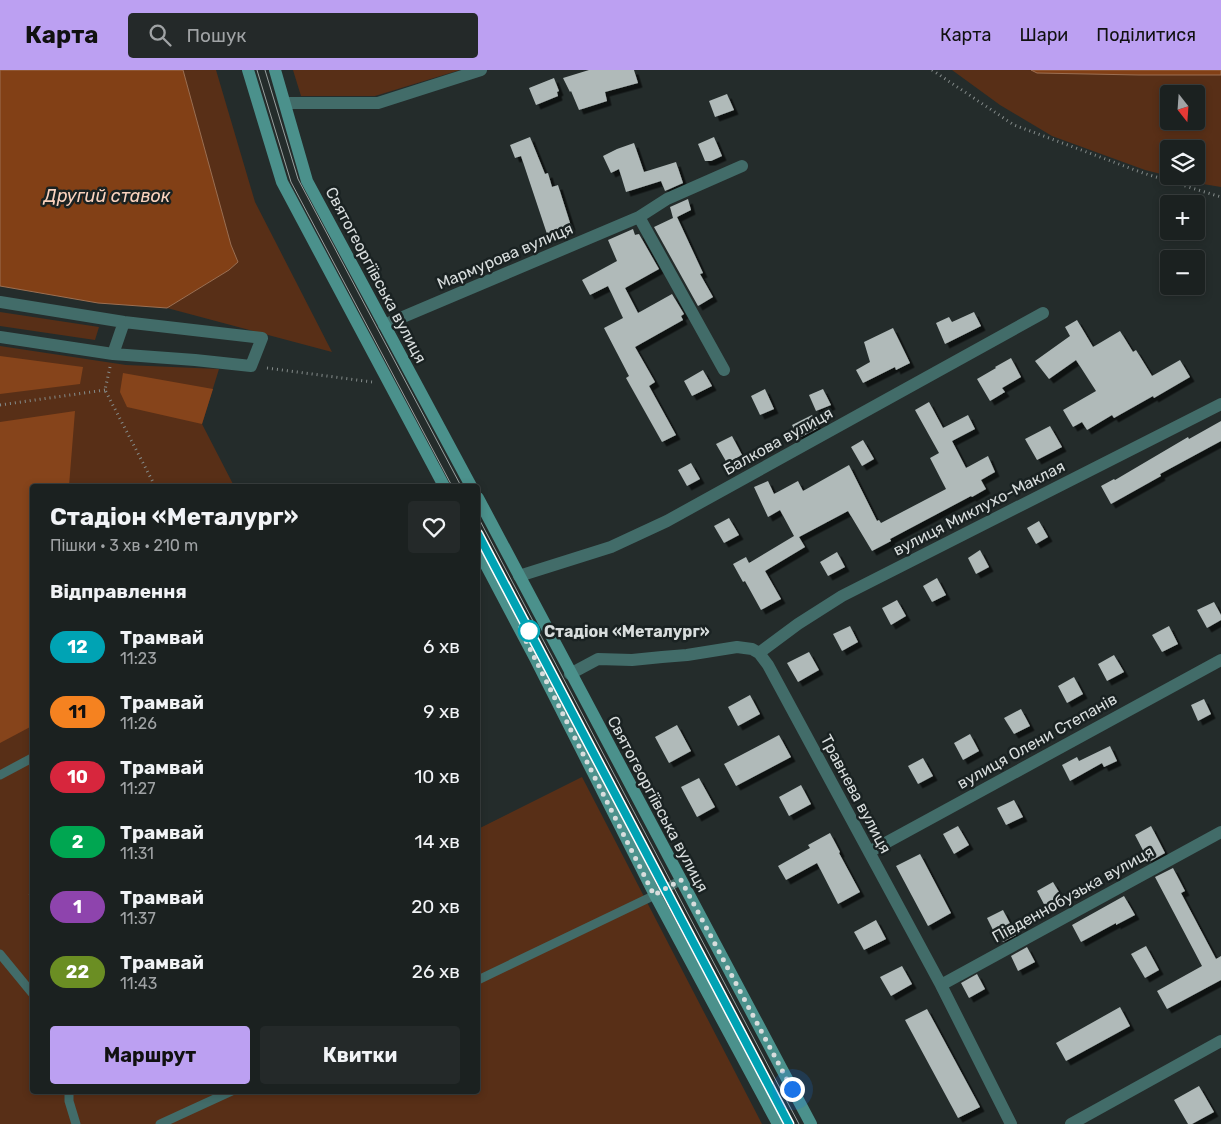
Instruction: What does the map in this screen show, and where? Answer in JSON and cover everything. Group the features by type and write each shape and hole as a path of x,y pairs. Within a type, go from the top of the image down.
{"main road":[{"path":"248,70 282,182 443,484"},
{"name":"Святогеоргіївська вулиця","path":"275,70 307,181 470,484"},
{"name":"Святогеоргіївська вулиця","path":"480,502 811,1124"},
{"path":"480,554 535,658 654,895 778,1124"}],"street":[{"path":"285,103 378,103 481,70"},
{"name":"Мармурова вулиця","path":"384,325 639,217 667,199 742,166"},
{"path":"639,217 724,370"},
{"path":"0,302 124,322 262,338 251,366 113,354 0,337"},
{"name":"Балкова вулиця","path":"519,576 612,547 667,522 1043,313"},
{"path":"113,354 124,322"},
{"name":"вулиця Миклухо-Маклая","path":"759,653 798,624 842,596 1221,404"},
{"path":"570,674 598,658 632,660 662,658 737,647 752,649 759,653"},
{"name":"Травнева вулиця","path":"759,653 768,665 942,985 1011,1124"},
{"name":"вулиця Олени Степанів","path":"869,852 1221,660"},
{"name":"Південнобузька вулиця","path":"942,985 1221,832"},
{"path":"1071,1124 1219,1046"}],"lane":[{"path":"0,775 30,759"},
{"path":"480,979 654,895 681,880"},
{"path":"0,954 30,991"},
{"path":"69,1094 76,1124"},
{"path":"160,1124 225,1094"}],"path":[{"path":"932,70 1014,125 1143,173 1221,197"},
{"path":"113,354 105,390 154,484"},
{"path":"251,366 390,384"},
{"path":"0,405 105,390"}],"shaded area":[{"path":"183,70 216,70 255,202 332,352 167,308 229,270 238,262 231,245"},
{"path":"293,70 460,70 375,96 301,96"},
{"path":"952,70 1221,70 1221,187 1205,184 1205,140 1160,140 1160,174 1052,136 1000,105"},
{"path":"0,312 99,327 95,340 0,326"},
{"path":"0,346 126,365 219,369 202,424 233,484 30,484 30,1094 480,1094 480,828 582,777 762,1124 0,1124"},
{"path":"0,356 83,367 80,384 0,394"},
{"path":"123,373 213,389 202,424 127,407 120,392"},
{"path":"75,411 69,484 30,484 30,727 0,743 0,422"}],"water":[{"name":"Другий ставок","path":"0,70 183,70 231,245 238,262 229,270 167,308 98,303 0,286"},
{"path":"1031,70 1221,70 1221,75 1037,73"}],"building":[{"path":"589,70 634,70 638,83 605,92 607,101 579,110 563,78"},
{"path":"554,78 559,91 557,92 558,96 536,105 529,88"},
{"path":"727,94 734,110 715,117 709,101"},
{"path":"530,137 545,174 548,173 552,187 558,185 571,226 547,234 521,156 515,158 510,145"},
{"path":"714,137 722,156 711,161 705,161 698,144"},
{"path":"634,143 644,172 676,162 683,183 665,191 661,181 626,192 619,169 611,173 603,156"},
{"path":"688,199 691,210 677,217 703,273 700,274 713,297 698,306 654,227 673,218 670,207"},
{"path":"633,229 635,235 639,234 659,269 625,288 638,313 672,294 684,314 681,316 683,320 635,347 655,382 649,386 676,435 662,442 626,378 629,376 604,328 623,318 608,286 590,295 582,280 617,261 608,240"},
{"path":"974,312 981,326 945,344 936,323 949,317 952,322"},
{"path":"1077,320 1093,347 1120,331 1133,352 1136,350 1152,376 1180,360 1190,377 1154,398 1153,396 1114,418 1112,415 1087,430 1082,422 1073,427 1063,410 1096,391 1076,360 1049,379 1035,361 1070,336 1065,327"},
{"path":"893,328 910,363 896,370 895,367 863,383 856,370 870,362 864,342"},
{"path":"1011,358 1021,377 1002,388 1005,392 990,401 977,379"},
{"path":"703,370 712,386 692,396 684,381"},
{"path":"765,389 774,409 760,415 751,396"},
{"path":"823,389 831,405 816,411 809,395"},
{"path":"929,402 943,428 968,415 975,429 952,441 966,468 988,456 995,472 981,480 986,489 890,539 891,541 872,551 848,511 799,537 805,547 765,571 781,599 761,610 733,564 746,557 749,563 794,536 780,510 768,517 754,487 768,481 774,494 798,481 803,491 849,465 877,521 879,520 881,523 946,489 930,458 939,453 915,410"},
{"path":"812,415 818,428 799,438 792,425"},
{"path":"1221,421 1221,441 1160,474 1161,476 1111,504 1101,486 1115,480 1188,437 1189,439"},
{"path":"1050,426 1062,447 1037,460 1025,439"},
{"path":"732,436 742,455 727,463 716,444"},
{"path":"863,440 874,459 862,466 851,447"},
{"path":"691,463 700,479 687,486 678,470"},
{"path":"729,518 739,535 724,543 714,526"},
{"path":"1039,521 1048,537 1036,544 1027,528"},
{"path":"980,550 989,567 976,574 968,558"},
{"path":"837,552 845,567 828,576 820,562"},
{"path":"937,578 946,595 932,602 923,586"},
{"path":"897,600 906,616 891,625 882,608"},
{"path":"1214,602 1221,615 1221,620 1207,628 1197,610"},
{"path":"850,626 858,642 842,651 833,634"},
{"path":"1169,626 1178,644 1162,652 1152,635"},
{"path":"809,652 819,670 798,682 787,663"},
{"path":"1114,655 1124,672 1107,681 1098,664"},
{"path":"1074,677 1083,694 1067,703 1058,686"},
{"path":"750,695 760,714 738,726 728,707"},
{"path":"1204,699 1211,714 1198,721 1191,705"},
{"path":"1021,709 1030,726 1014,734 1004,718"},
{"path":"677,725 691,751 669,763 655,737"},
{"path":"970,734 979,751 963,760 954,743"},
{"path":"779,735 791,757 736,786 724,764"},
{"path":"1110,746 1117,761 1104,767 1102,763 1070,781 1062,765 1077,757 1079,761"},
{"path":"923,758 933,776 918,784 908,766"},
{"path":"699,778 715,807 697,817 681,787"},
{"path":"801,785 811,804 789,816 779,797"},
{"path":"1014,800 1023,817 1006,825 997,808"},
{"path":"958,826 969,845 954,854 943,834"},
{"path":"1151,826 1165,853 1149,862 1135,835"},
{"path":"830,833 860,892 838,904 817,863 786,880 778,866 810,848 808,845"},
{"path":"920,854 951,913 928,926 896,866"},
{"path":"1173,868 1185,891 1181,893 1216,959 1221,956 1221,980 1167,1009 1157,991 1202,966 1155,877"},
{"path":"1053,882 1063,899 1046,908 1037,891"},
{"path":"1124,896 1135,915 1081,942 1072,925"},
{"path":"1003,910 1016,935 1003,942 999,934 996,936 987,918"},
{"path":"876,920 886,939 864,950 854,932"},
{"path":"1146,946 1159,970 1145,978 1131,954"},
{"path":"1027,947 1035,962 1018,971 1011,956"},
{"path":"902,966 912,984 891,996 880,977"},
{"path":"977,974 985,989 969,998 961,983"},
{"path":"1120,1007 1130,1026 1066,1061 1056,1043"},
{"path":"927,1009 980,1107 958,1118 905,1020"},
{"path":"1199,1086 1214,1112 1192,1124 1188,1124 1174,1100"}],"tram line":[{"path":"257,70 291,182 451,484"},
{"path":"265,70 298,179 460,484"},
{"path":"480,521 799,1124"},
{"path":"480,538 789,1124"},
{"name":"12","path":"480,538 789,1124"}],"place":[{"name":"Стадіон «Металург»","path":"529,631"}],"route":[{"path":"529,631 519,627 654,895 681,880 792,1089"}]}
